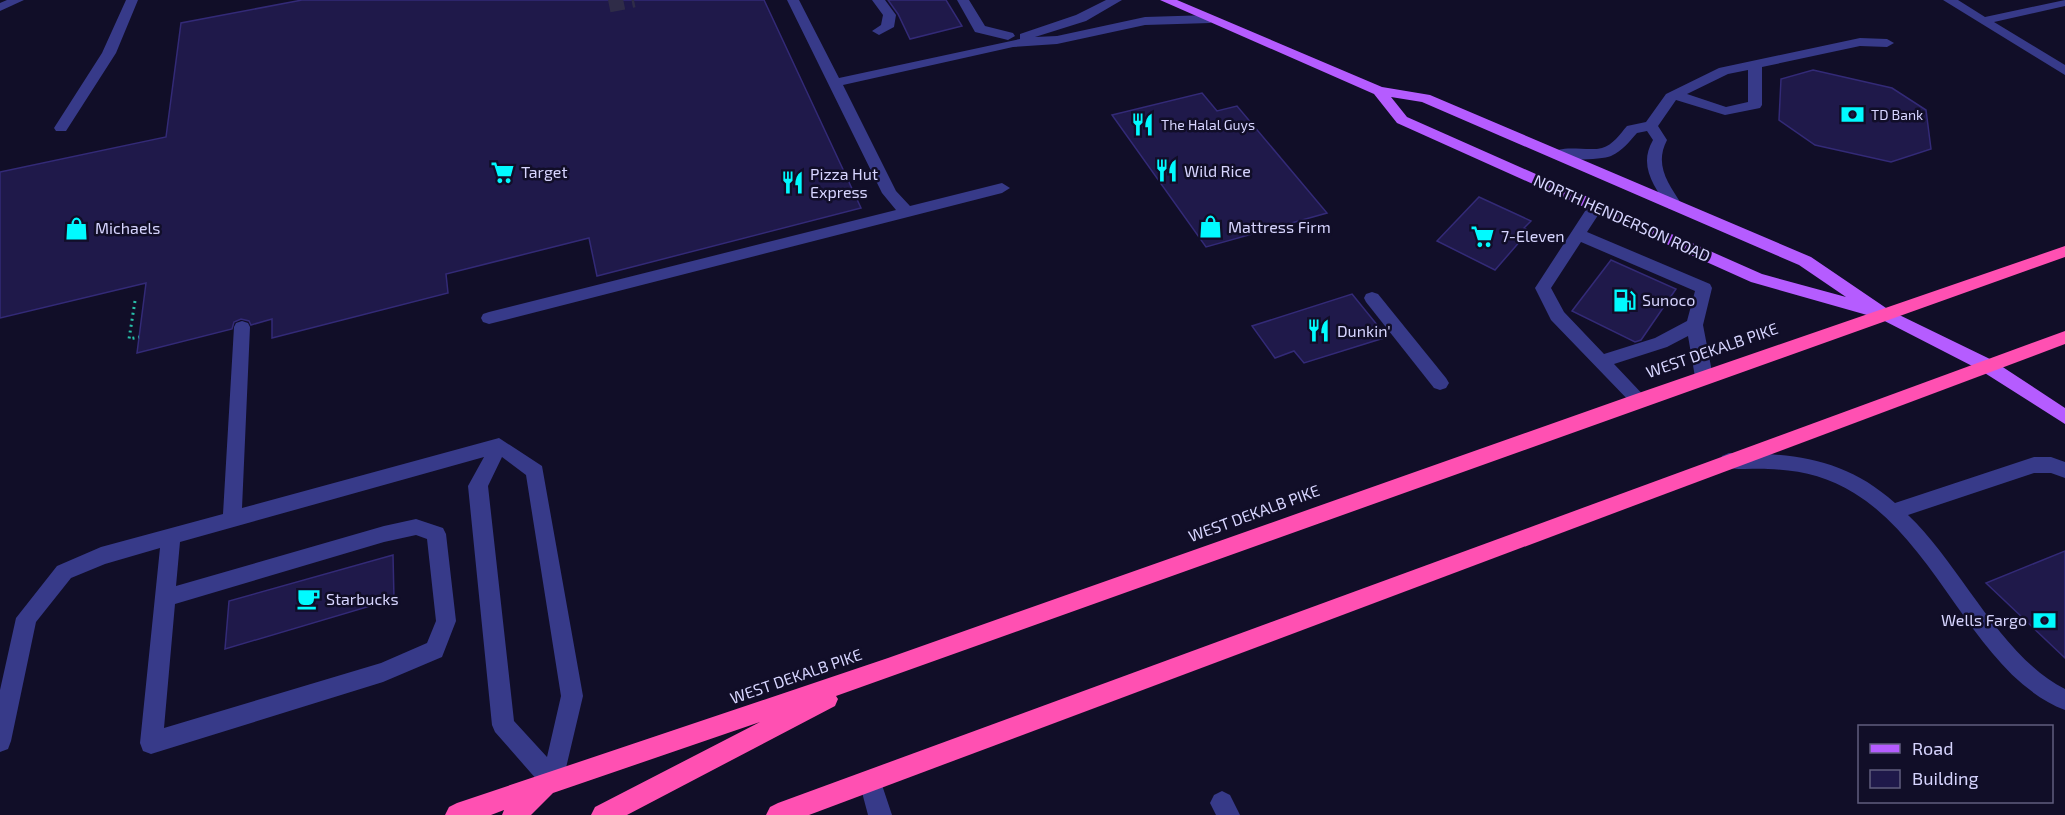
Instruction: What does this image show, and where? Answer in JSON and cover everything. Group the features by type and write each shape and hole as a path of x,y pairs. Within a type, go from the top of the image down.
{"highway":[{"name":"WEST DEKALB PIKE","path":"457,815 553,781 668,745 888,668 2065,251"},
{"path":"778,815 2065,337"},
{"path":"603,815 888,668"},
{"path":"514,815 553,781"}],"main road":[{"name":"NORTH HENDERSON ROAD","path":"1166,0 1379,91 1425,98 1805,261 1883,314 1986,365 2065,417"},
{"name":"NORTH HENDERSON ROAD","path":"1379,91 1402,120 1757,278 1883,314"}],"street":[{"path":"0,7 18,0"},
{"path":"61,128 109,53 132,0"},
{"path":"793,0 890,193 907,213"},
{"path":"878,0 890,15 886,27 879,31"},
{"path":"963,0 980,29 1010,39 1057,40 1145,21 1210,19"},
{"path":"835,83 1048,28 1081,18 1116,0"},
{"path":"1948,0 2065,71"},
{"path":"1983,21 2065,2"},
{"path":"1557,154 1605,153 1619,146 1632,129 1651,126 1671,97 1724,71 1860,42 1887,43"},
{"path":"1675,95 1725,111 1755,105 1755,65"},
{"path":"1651,126 1660,140 1653,149 1652,165 1660,184 1674,205"},
{"path":"489,318 1002,188"},
{"path":"1596,206 1543,288 1557,316 1640,400"},
{"path":"1578,234 1704,288 1695,325 1704,377"},
{"path":"1372,298 1440,383"},
{"path":"1601,361 1661,343 1695,325"},
{"path":"232,519 242,327"},
{"path":"0,741 26,618 64,572 101,556 499,445"},
{"path":"499,445 478,486 503,724 553,781"},
{"path":"499,445 536,471 572,696 553,781"},
{"path":"1727,461 1780,461 1808,465 1843,478 1875,496 1926,547 2013,662 2048,692 2065,700"},
{"path":"1892,512 2034,465 2051,465 2065,471"},
{"path":"165,598 384,534 416,527 435,534 446,621 435,650 383,672 151,743 165,598 171,536"},
{"path":"870,781 880,815"}],"path":[{"path":"135,301 129,339 139,337"}],"building":[{"name":"Target","path":"302,0 764,0 861,208 597,276 589,238 446,274 448,293 272,338 272,319 251,325 249,321 241,319 234,322 232,329 137,353 146,283 0,318 0,172 166,137 181,23"},
{"path":"888,0 946,0 962,26 910,39 898,14"},
{"name":"TD Bank","path":"1813,70 1892,88 1926,110 1931,149 1891,162 1815,145 1779,120 1781,79"},
{"path":"1202,93 1217,111 1237,106 1327,213 1206,247 1112,115"},
{"name":"7-Eleven","path":"1479,197 1531,221 1524,228 1529,231 1495,270 1437,241"},
{"name":"Sunoco","path":"1611,260 1676,289 1641,340 1635,342 1572,311"},
{"name":"Dunkin'","path":"1352,294 1387,337 1304,363 1294,351 1275,358 1252,326"},
{"name":"Wells Fargo","path":"2065,551 2065,658 1986,583"},
{"path":"393,555 394,599 225,649 229,601"}],"tunnel":[{"path":"609,5 634,0"}],"place":[{"name":"TD Bank","path":"1853,115"},
{"name":"The Halal Guys","path":"1143,125"},
{"name":"Wild Rice","path":"1166,171"},
{"name":"Target","path":"503,172"},
{"name":"Pizza Hut Express","path":"792,183"},
{"name":"Mattress Firm","path":"1210,227"},
{"name":"Michaels","path":"77,228"},
{"name":"7-Eleven","path":"1483,236"},
{"name":"Sunoco","path":"1624,300"},
{"name":"Dunkin'","path":"1319,331"},
{"name":"Starbucks","path":"308,599"},
{"name":"Wells Fargo","path":"2045,620"}]}
